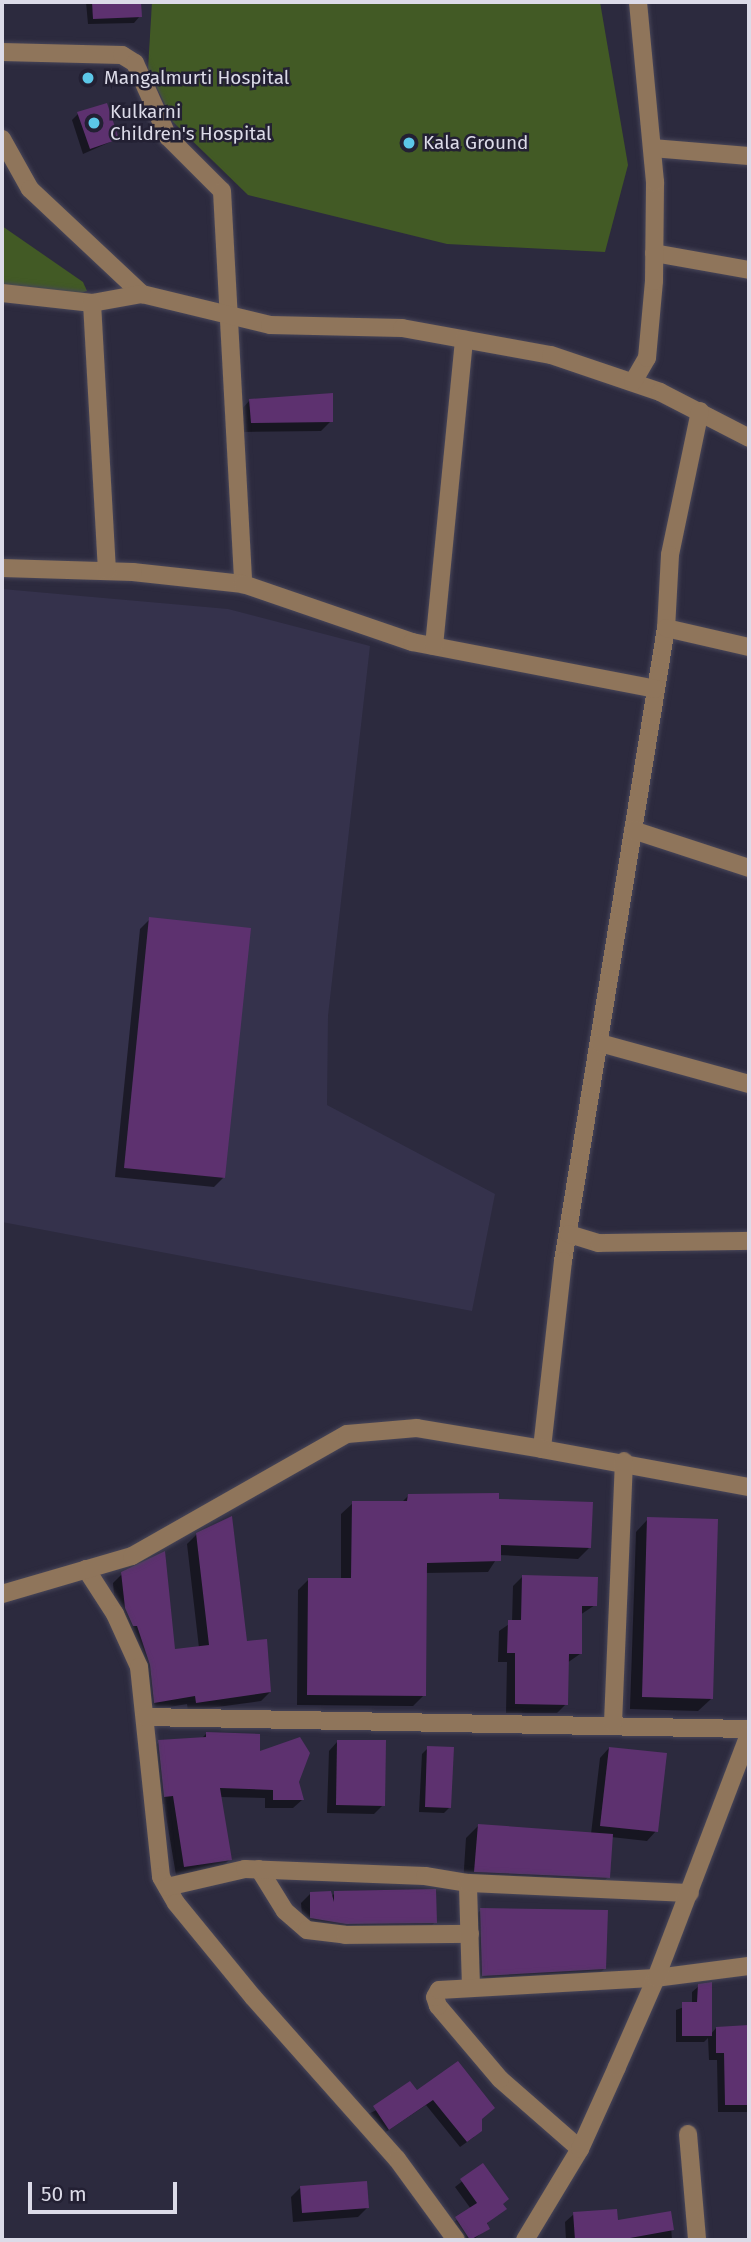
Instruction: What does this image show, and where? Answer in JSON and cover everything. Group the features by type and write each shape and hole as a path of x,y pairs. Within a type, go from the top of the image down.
{"street":[{"path":"633,382 647,358 654,253 652,148 638,2"},
{"path":"2,52 122,55 135,63 168,137 222,191 231,316 243,584"},
{"path":"2,139 30,189 142,294"},
{"path":"652,148 749,156"},
{"path":"654,253 749,270"},
{"path":"2,293 92,303 142,294 270,325 402,328 551,355 633,382 700,411 749,438"},
{"path":"92,303 107,571"},
{"path":"434,646 464,339"},
{"path":"542,1449 569,1234 666,628 670,555 700,411"},
{"path":"2,568 107,571 243,584 434,646 656,689"},
{"path":"666,628 749,647"},
{"path":"634,830 749,868"},
{"path":"600,1043 749,1084"},
{"path":"569,1234 599,1243 749,1241"},
{"path":"2,1594 132,1556 347,1434 417,1428 624,1461 749,1487"},
{"path":"613,1723 624,1461"},
{"path":"86,1569 128,1640 139,1667 156,1852 167,1887 253,1997 397,2159 456,2240"},
{"path":"145,1717 613,1723 749,1732 656,1978 580,2149 526,2240"},
{"path":"167,1887 259,1869 425,1876 468,1884 690,1893"},
{"path":"259,1869 285,1911 307,1930 345,1935 470,1934"},
{"path":"468,1884 471,1987"},
{"path":"580,2149 500,2079 438,2006 435,1997 439,1990 656,1978 749,1966"},
{"path":"688,2134 697,2240"}],"shaded area":[{"path":"2,589 228,609 370,646 328,1016 327,1105 495,1194 472,1311 2,1222"}],"green space":[{"name":"Kala Ground","path":"152,2 600,2 628,165 605,252 447,244 248,195 173,122 148,69"},
{"path":"2,226 83,282 87,291 77,294 2,285"}],"building":[{"path":"92,2 141,2 142,17 93,19"},
{"path":"107,103 119,139 90,149 77,112"},
{"path":"333,393 333,422 251,423 249,399"},
{"path":"149,917 251,928 225,1178 124,1168"},
{"path":"499,1493 499,1499 593,1502 591,1548 501,1545 501,1561 427,1563 426,1696 307,1695 308,1578 351,1578 352,1501 407,1501 408,1494"},
{"path":"232,1516 247,1641 267,1639 271,1692 196,1703 195,1696 154,1703 150,1665 137,1626 133,1626 125,1608 121,1572 165,1551 175,1649 209,1645 196,1533"},
{"path":"647,1517 718,1519 713,1699 642,1697"},
{"path":"522,1575 598,1577 597,1606 582,1606 582,1654 569,1654 568,1705 515,1704 515,1653 507,1653 508,1620 521,1620"},
{"path":"206,1732 260,1734 260,1751 300,1737 310,1753 299,1782 304,1800 273,1800 273,1790 220,1788 232,1860 184,1867 173,1796 164,1797 158,1740 206,1737"},
{"path":"337,1740 386,1740 385,1806 336,1805"},
{"path":"427,1746 454,1747 451,1808 425,1807"},
{"path":"609,1747 667,1753 658,1832 600,1826"},
{"path":"478,1824 613,1834 610,1878 474,1872"},
{"path":"436,1889 437,1923 346,1924 310,1918 310,1892 331,1891 334,1902 334,1891"},
{"path":"480,1908 608,1910 606,1969 482,1976"},
{"path":"712,1982 712,2036 682,2036 682,2002 697,2002 698,1984"},
{"path":"749,2025 749,2105 725,2105 724,2053 716,2053 716,2027"},
{"path":"458,2061 495,2108 482,2119 482,2131 467,2142 433,2100 389,2130 373,2106 410,2081 417,2090"},
{"path":"483,2163 509,2199 503,2204 507,2209 487,2223 490,2229 470,2240 455,2217 477,2203 460,2179"},
{"path":"367,2181 369,2208 302,2213 300,2186"},
{"path":"617,2209 618,2220 671,2211 674,2230 619,2240 575,2240 573,2212"}],"place":[{"name":"Mangalmurti Hospital","path":"88,78"},
{"name":"Kulkarni Children's Hospital","path":"94,123"},
{"name":"Kala Ground","path":"409,143"}]}
